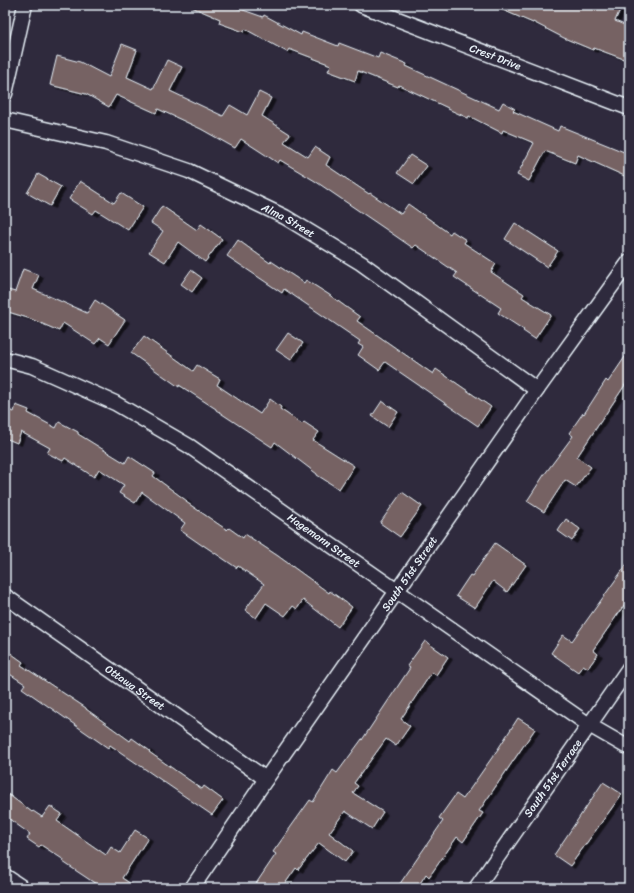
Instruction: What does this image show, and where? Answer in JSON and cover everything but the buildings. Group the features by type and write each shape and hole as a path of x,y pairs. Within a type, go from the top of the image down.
{"street":[{"path":"5,94 25,5"},
{"name":"Crest Drive","path":"361,5 629,108"},
{"name":"Alma Street","path":"5,120 106,143 189,171 285,218 361,263 537,390"},
{"name":"South 51st Street","path":"192,888 266,779 398,592 537,390 629,262"},
{"name":"Hagemann Street","path":"5,359 32,366 115,403 189,446 589,725 629,748"},
{"name":"Ottawa Street","path":"5,596 266,779"},
{"name":"South 51st Terrace","path":"476,888 629,668"},
{"path":"5,876 23,888"}]}
